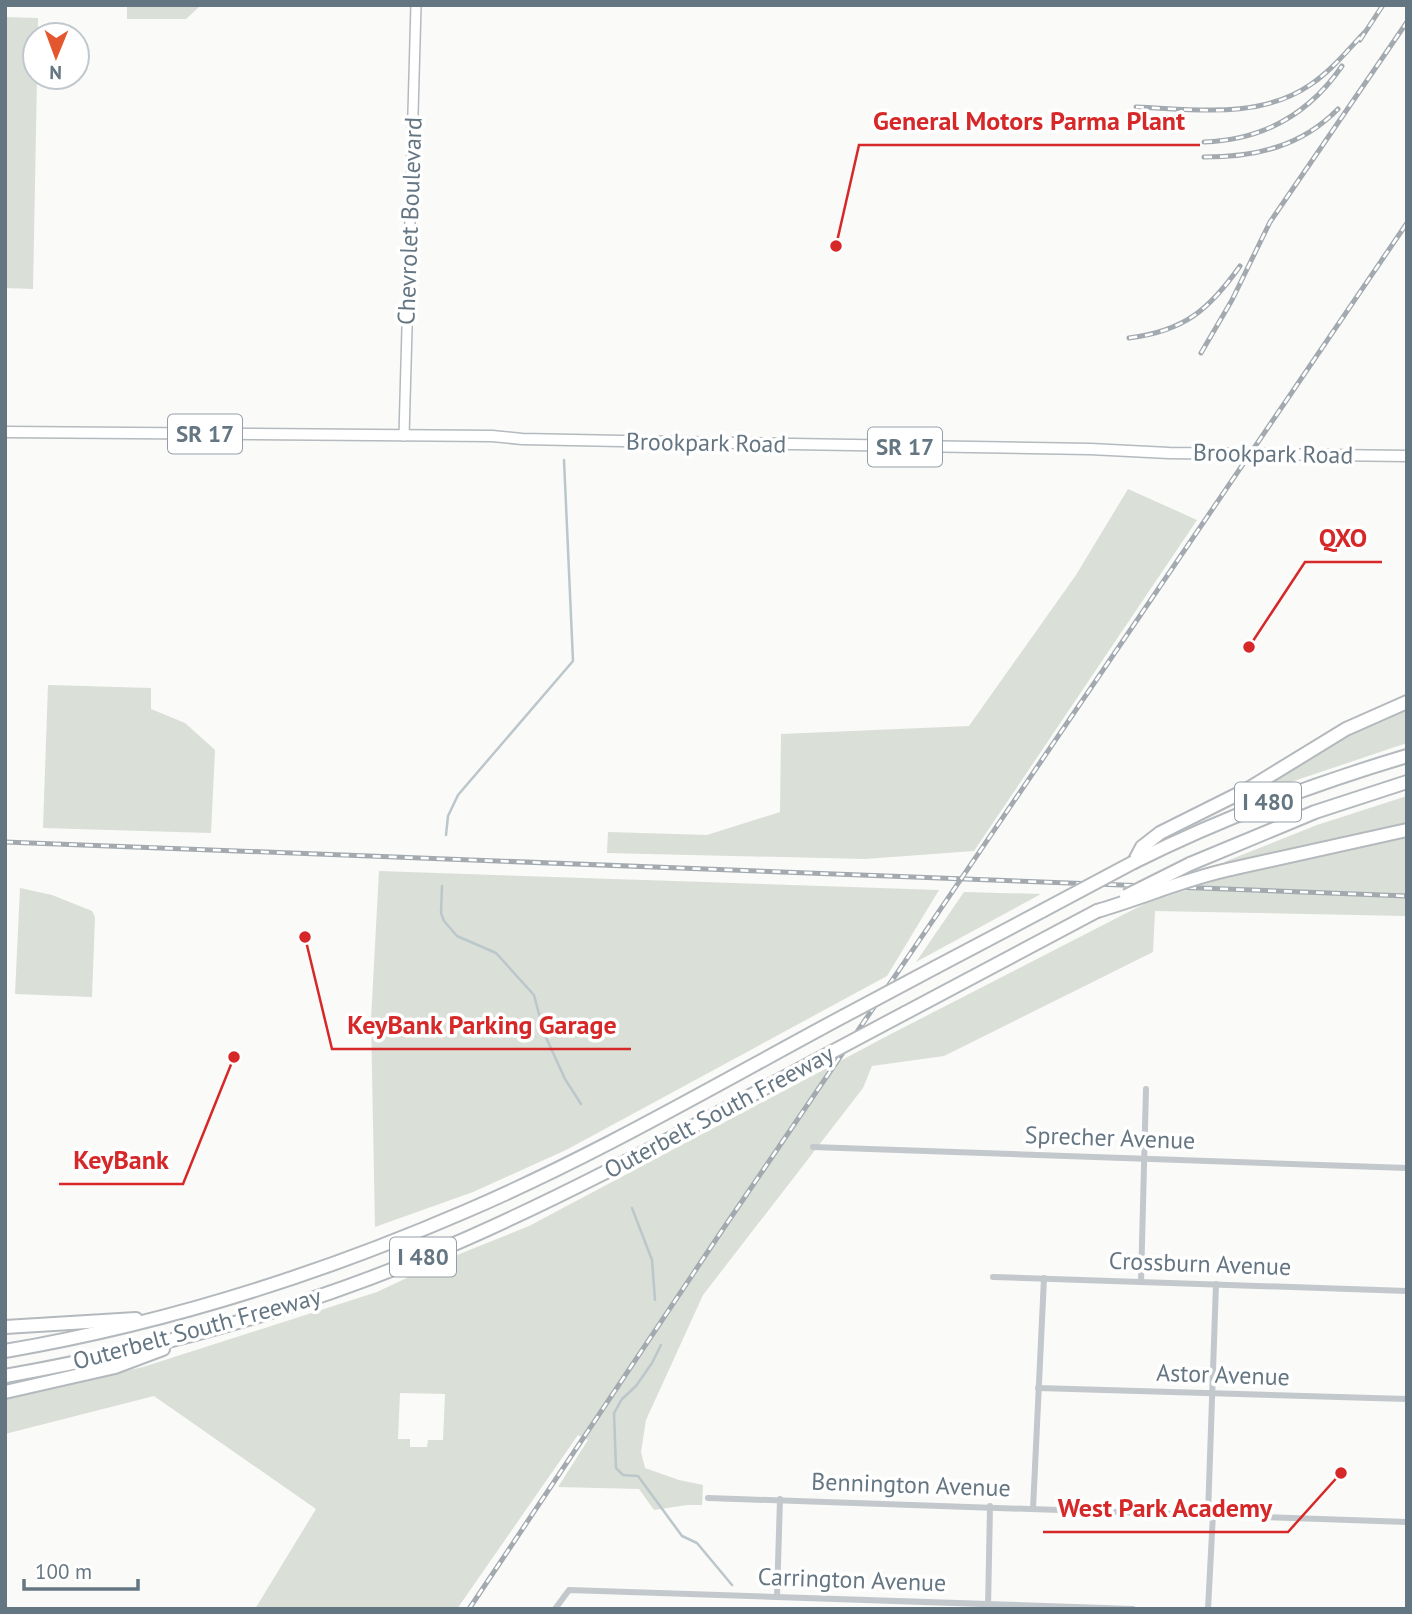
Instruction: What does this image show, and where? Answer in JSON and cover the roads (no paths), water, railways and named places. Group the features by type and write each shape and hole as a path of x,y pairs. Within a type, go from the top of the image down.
{"highway":[{"path":"1134,862 1142,847 1160,833 1248,789 1346,730 1407,702"},
{"name":"Outerbelt South Freeway","path":"5,1350 146,1321 312,1272 465,1212 586,1154 1134,862 1213,824 1277,798 1407,757"},
{"name":"Outerbelt South Freeway","path":"5,1376 89,1361 192,1336 345,1287 481,1232 578,1186 1190,864 1302,817 1407,782"},
{"path":"1095,912 1191,879 1407,830"},
{"path":"5,1326 124,1318 146,1321"},
{"path":"5,1392 115,1367 149,1356 192,1336"}],"main road":[{"name":"Chevrolet Boulevard","path":"404,436 416,5"},
{"name":"Brookpark Road","path":"5,432 492,436 622,442 1407,456"}],"street":[{"path":"1140,1282 1146,1088"},
{"name":"Sprecher Avenue","path":"813,1147 1407,1168"},
{"name":"Crossburn Avenue","path":"993,1277 1407,1291"},
{"path":"1033,1509 1044,1278"},
{"path":"1208,1609 1216,1284"},
{"name":"Astor Avenue","path":"1038,1388 1407,1399"},
{"name":"Bennington Avenue","path":"708,1498 1407,1521"},
{"path":"777,1597 780,1499"},
{"path":"988,1606 990,1506"},
{"name":"Carrington Avenue","path":"555,1609 569,1590 1133,1609"}],"waterway":[{"path":"446,835 448,816 458,795 573,661 564,460"},
{"path":"442,886 441,913 444,921 457,936 496,953 534,995 544,1033 565,1079 581,1104"},
{"path":"632,1208 652,1260 655,1300"},
{"path":"661,1345 652,1363 636,1386 622,1399 614,1413 616,1468 623,1475 638,1476 682,1536 697,1543 732,1585"}],"railway":[{"path":"1360,40 1383,5"},
{"path":"1201,353 1232,300 1270,222 1407,22"},
{"path":"1136,107 1225,110 1269,103 1310,85 1364,33"},
{"path":"1204,142 1246,136 1283,121 1315,98 1342,66"},
{"path":"1204,157 1259,152 1293,141 1309,133 1338,109"},
{"path":"469,1609 721,1232 1407,223"},
{"path":"1129,338 1165,330 1194,316 1217,295 1240,266"},
{"path":"5,842 1407,896"}],"place":[{"name":"General Motors Parma Plant","path":"836,246"},
{"name":"QXO","path":"1249,647"},
{"name":"KeyBank Parking Garage","path":"305,937"},
{"name":"KeyBank","path":"234,1057"},
{"name":"West Park Academy","path":"1341,1473"}]}
